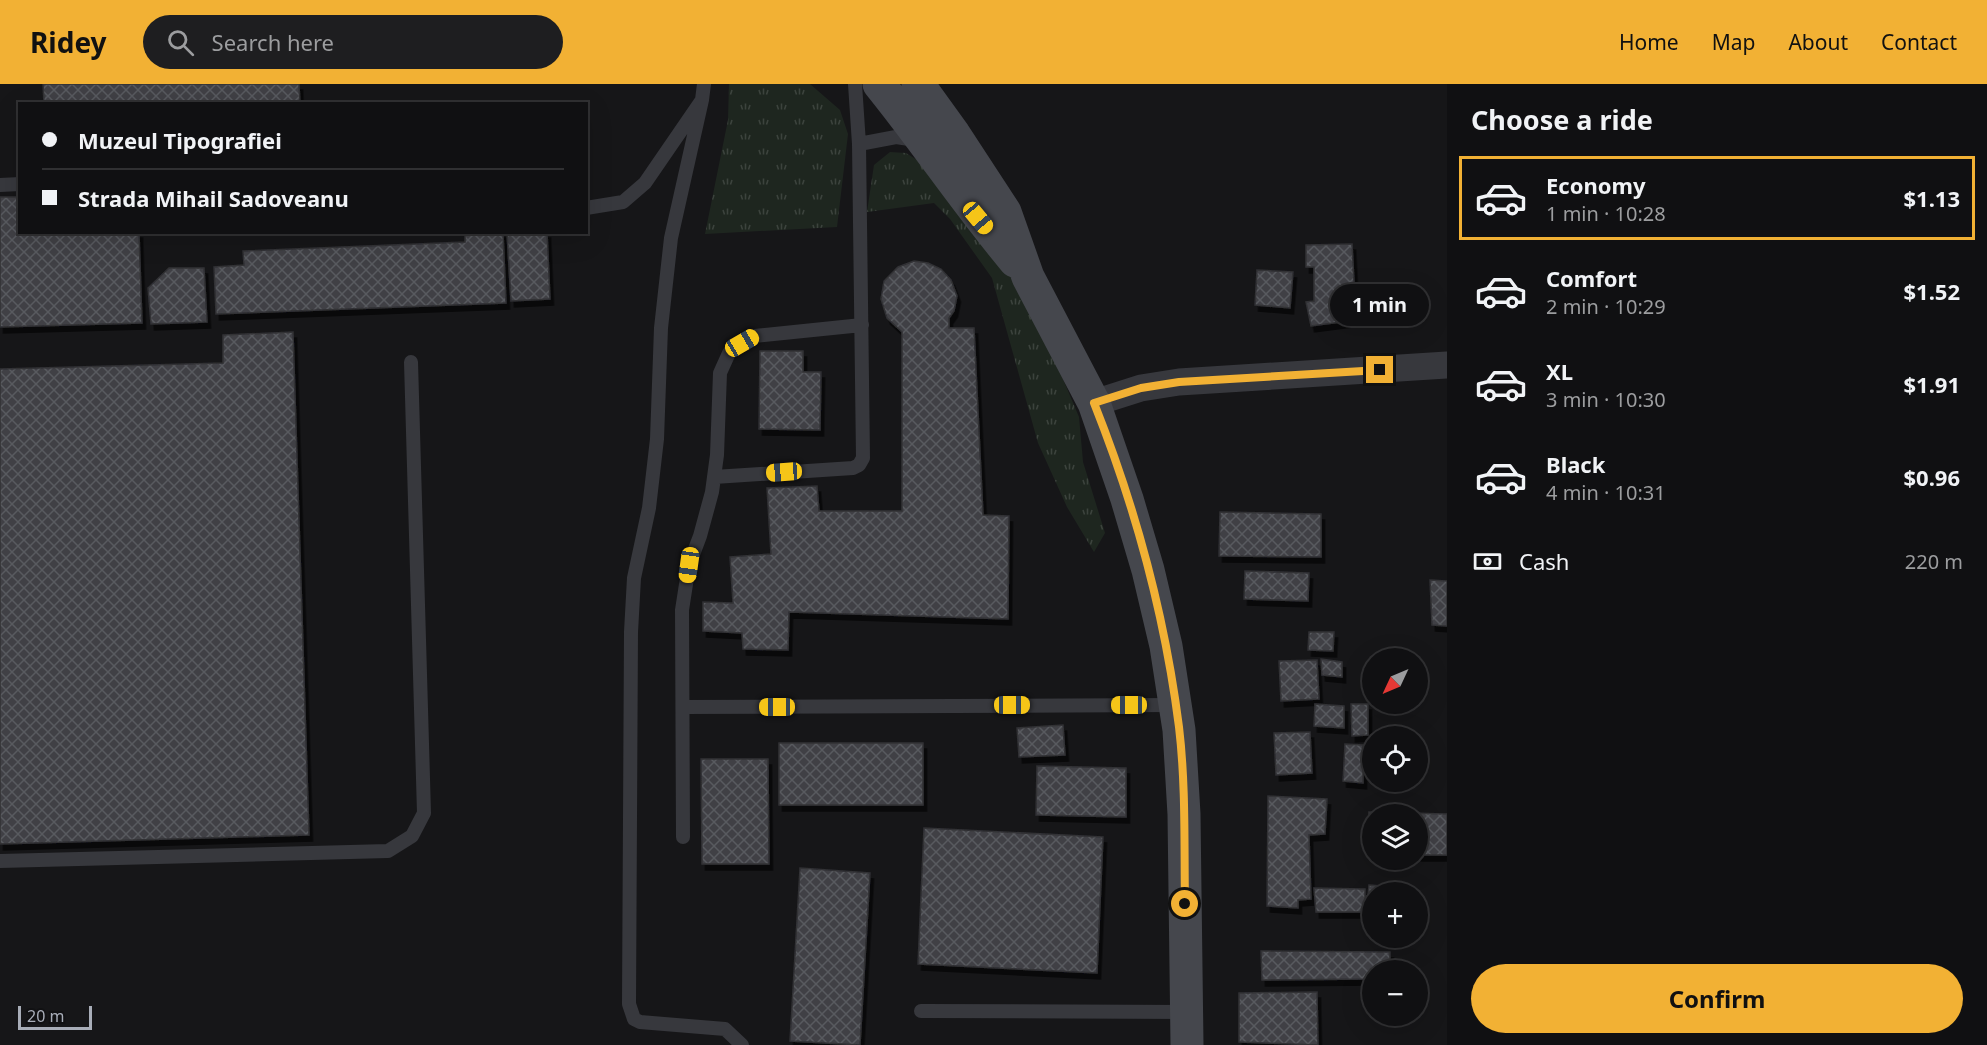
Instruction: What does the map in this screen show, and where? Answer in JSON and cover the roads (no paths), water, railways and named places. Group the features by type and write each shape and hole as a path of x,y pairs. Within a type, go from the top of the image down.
{"main road":[{"path":"879,84 925,141 978,218 1028,277"},
{"path":"918,84 1005,212 1028,277 1094,403 1107,437 1148,570 1166,646 1176,705 1184,814 1187,1045"}],"street":[{"path":"1094,403 1141,388 1179,382 1447,366"}],"lane":[{"path":"704,84 671,238 661,328 657,439 649,508 634,578 631,632 629,1004 634,1019 640,1022 725,1029 742,1045"},
{"path":"714,477 853,468 859,465 863,458 859,144 855,84"},
{"path":"588,208 623,202 645,183 702,100"},
{"path":"859,144 896,137 925,141"},
{"path":"0,185 18,184"},
{"path":"683,837 682,610 689,565 700,536 714,477 720,373 729,353 755,336 862,326"},
{"path":"0,861 388,851 412,836 424,813 411,362"},
{"path":"683,707 1176,705"},
{"path":"921,1011 1187,1012"}]}
